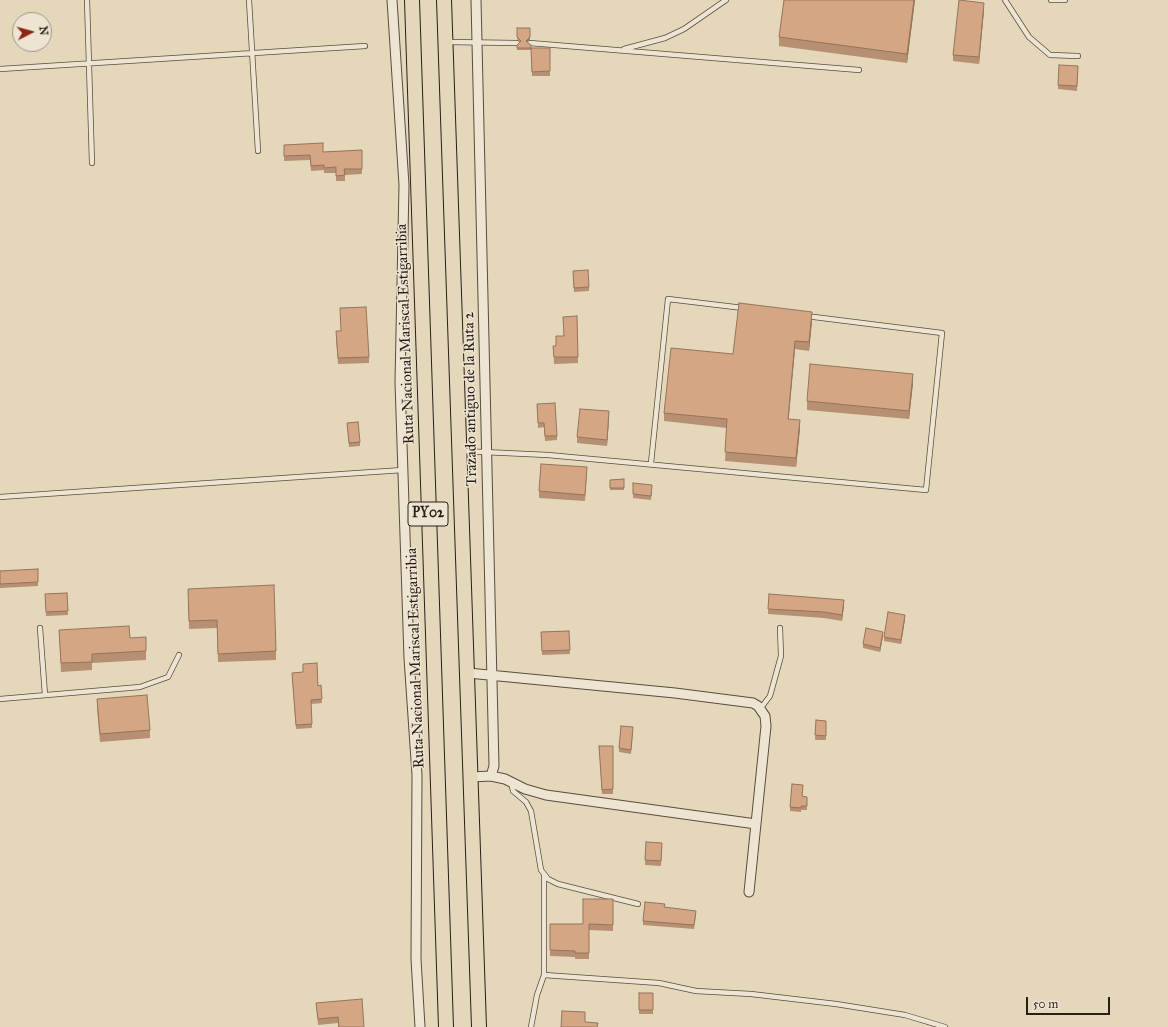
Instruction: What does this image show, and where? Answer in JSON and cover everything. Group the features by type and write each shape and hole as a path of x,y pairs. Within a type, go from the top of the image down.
{"highway":[{"name":"Ruta Nacional Mariscal Estigarribia","path":"412,0 446,1027"},
{"name":"PY02","path":"444,0 479,1027"}],"street":[{"path":"392,0 404,186 400,382 409,658 417,775 416,959 420,1027"},
{"name":"Trazado antiguo de la Ruta 2","path":"476,0 494,766 491,776"},
{"path":"468,673 675,693 753,703 765,716 766,726 749,892"},
{"path":"471,777 491,776 546,795 756,824"}],"lane":[{"path":"87,0 92,163"},
{"path":"249,0 258,151"},
{"path":"618,50 665,38 684,28 726,0"},
{"path":"1005,0 1029,37 1050,55 1078,56"},
{"path":"1051,0 1065,0"},
{"path":"446,42 517,43"},
{"path":"530,43 859,70"},
{"path":"0,69 365,46"},
{"path":"651,463 668,299 746,309"},
{"path":"460,451 548,455 651,463 926,490 942,333 801,315"},
{"path":"0,497 133,486 403,470"},
{"path":"40,628 46,695"},
{"path":"760,709 770,696 782,656 780,628"},
{"path":"0,699 140,687 168,677 179,655"},
{"path":"511,782 513,792 526,802 531,811 541,870 544,874 558,884 638,904"},
{"path":"531,1027 537,995 544,975 544,874"},
{"path":"544,975 659,983 696,991 751,994 836,1004 905,1015 945,1027"}],"building":[{"path":"784,0 914,0 907,54 779,37"},
{"path":"959,0 984,3 979,57 953,55"},
{"path":"517,28 530,28 530,37 526,41 531,45 531,48 517,48 517,45 521,41 517,37"},
{"path":"531,48 550,48 550,71 532,72"},
{"path":"1059,65 1078,66 1077,86 1058,85"},
{"path":"323,143 323,152 362,150 362,169 344,169 345,175 336,176 336,167 324,168 324,165 311,166 310,155 284,156 284,145"},
{"path":"588,270 589,287 574,288 573,271"},
{"path":"739,303 812,312 809,342 795,341 788,419 800,420 796,458 725,452 727,419 664,413 671,348 733,354"},
{"path":"366,307 369,357 338,358 336,331 341,331 340,308"},
{"path":"577,316 578,357 554,357 553,346 556,346 556,336 564,336 563,317"},
{"path":"810,364 913,374 909,411 807,401"},
{"path":"555,403 557,436 545,436 544,423 538,423 537,404"},
{"path":"580,409 609,411 607,440 577,437"},
{"path":"358,422 360,442 349,443 347,423"},
{"path":"541,464 587,467 585,495 539,491"},
{"path":"624,479 624,488 610,488 610,480"},
{"path":"633,483 652,485 651,496 633,494"},
{"path":"38,569 38,582 0,584 0,571"},
{"path":"274,585 276,651 218,654 217,620 189,621 188,589"},
{"path":"67,593 68,611 46,612 45,594"},
{"path":"769,594 844,600 842,615 824,612 768,609"},
{"path":"888,612 905,615 901,640 884,637"},
{"path":"129,626 130,638 146,637 146,651 92,654 92,662 61,663 59,630"},
{"path":"866,628 883,632 880,648 863,644"},
{"path":"569,631 570,650 542,651 541,632"},
{"path":"317,663 318,686 321,685 322,699 311,700 312,724 296,725 292,673 303,672 303,664"},
{"path":"147,695 150,730 100,734 97,699"},
{"path":"816,720 826,721 826,736 815,735"},
{"path":"621,726 633,727 631,750 619,748"},
{"path":"599,746 613,746 613,789 602,790"},
{"path":"792,784 803,785 802,796 807,797 807,806 801,806 801,808 790,807"},
{"path":"646,842 662,843 661,861 645,860"},
{"path":"583,899 613,899 613,925 589,924 589,953 550,950 550,924 583,924"},
{"path":"645,902 665,904 664,907 696,911 694,925 643,921"},
{"path":"639,993 653,993 653,1010 639,1010"},
{"path":"362,999 364,1027 339,1027 338,1017 318,1019 316,1003"},
{"path":"562,1011 585,1012 585,1022 598,1023 597,1027 561,1027"}]}
